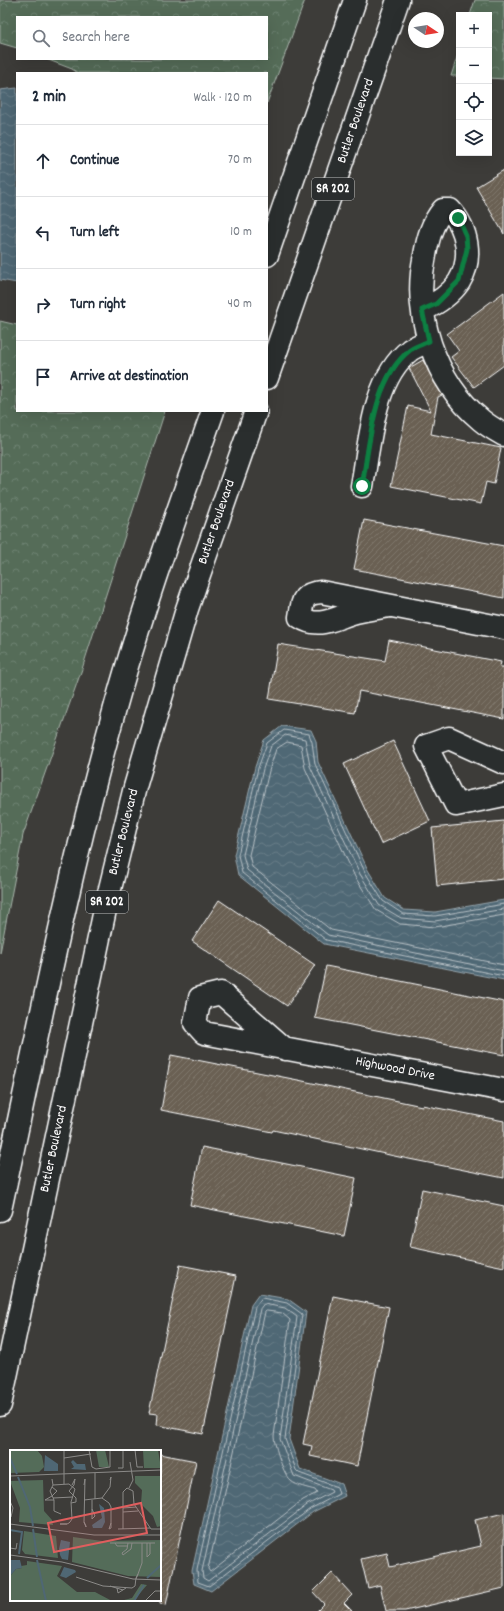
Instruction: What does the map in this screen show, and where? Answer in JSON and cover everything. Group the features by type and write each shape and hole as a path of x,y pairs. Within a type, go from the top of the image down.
{"main road":[{"name":"SR 202","path":"268,252 355,0"},
{"name":"Butler Boulevard","path":"268,375 398,0"},
{"path":"422,310 429,341 448,380 466,405 481,420 504,435"},
{"path":"362,486 378,402 386,381 399,361 411,350 429,341"},
{"name":"SR 202","path":"0,1210 66,898 106,741 148,600 213,412"},
{"name":"Butler Boulevard","path":"0,1404 106,905 134,787 185,617 256,412"},
{"path":"390,606 504,628"},
{"path":"504,763 449,738 426,746 456,804 504,795"},
{"name":"Highwood Drive","path":"285,1049 504,1090"}],"green space":[{"path":"0,0 305,0 268,100 268,72 76,72 49,60 268,60 268,16 16,16 16,48 0,43"},
{"path":"475,0 504,0 504,79 492,78 492,12 471,12"},
{"path":"456,60 456,76 451,76"},
{"path":"0,321 16,325 16,412 165,412 82,669 23,835 0,953"}],"water":[{"path":"16,88 16,283 0,280 0,90"},
{"path":"282,726 311,730 316,741 318,762 368,870 385,898 404,910 435,912 504,900 504,980 324,944 238,875 234,855 255,767 264,740"},
{"path":"259,1294 288,1299 306,1312 289,1439 300,1469 341,1484 345,1496 313,1512 211,1591 194,1584 192,1571 251,1305"}],"building":[{"path":"504,170 504,234 476,187"},
{"path":"504,292 504,365 474,387 451,357 459,351 447,334"},
{"path":"423,360 442,395 438,397 431,434 501,448 494,484 486,482 481,504 391,486 408,406 431,411 409,368"},
{"path":"364,520 504,546 504,598 354,569"},
{"path":"389,640 501,662 500,667 504,667 504,719 359,691 355,713 269,699 278,644 385,661"},
{"path":"393,741 430,821 381,844 344,764"},
{"path":"504,821 504,879 437,886 432,828"},
{"path":"219,900 315,965 287,1006 192,941"},
{"path":"326,966 504,1002 504,1055 315,1018"},
{"path":"171,1055 422,1106 504,1121 504,1178 273,1130 272,1132 161,1110"},
{"path":"202,1147 356,1178 344,1236 190,1205"},
{"path":"422,1189 504,1206 504,1267 410,1247"},
{"path":"180,1265 236,1276 203,1434 157,1425 158,1414 149,1413"},
{"path":"333,1296 389,1307 357,1466 310,1456 312,1446 303,1444"},
{"path":"161,1454 196,1461 166,1605 160,1604"},
{"path":"504,1513 504,1588 405,1611 386,1611 380,1585 368,1588 361,1559 387,1553 390,1567 481,1546 475,1520"},
{"path":"332,1573 352,1595 344,1603 352,1611 317,1611 324,1604 313,1592"}],"route":[{"path":"362,486 378,402 386,381 399,361 411,350 429,341 422,310 436,304 449,293 459,281 465,265 467,249 466,236 458,218"}]}
